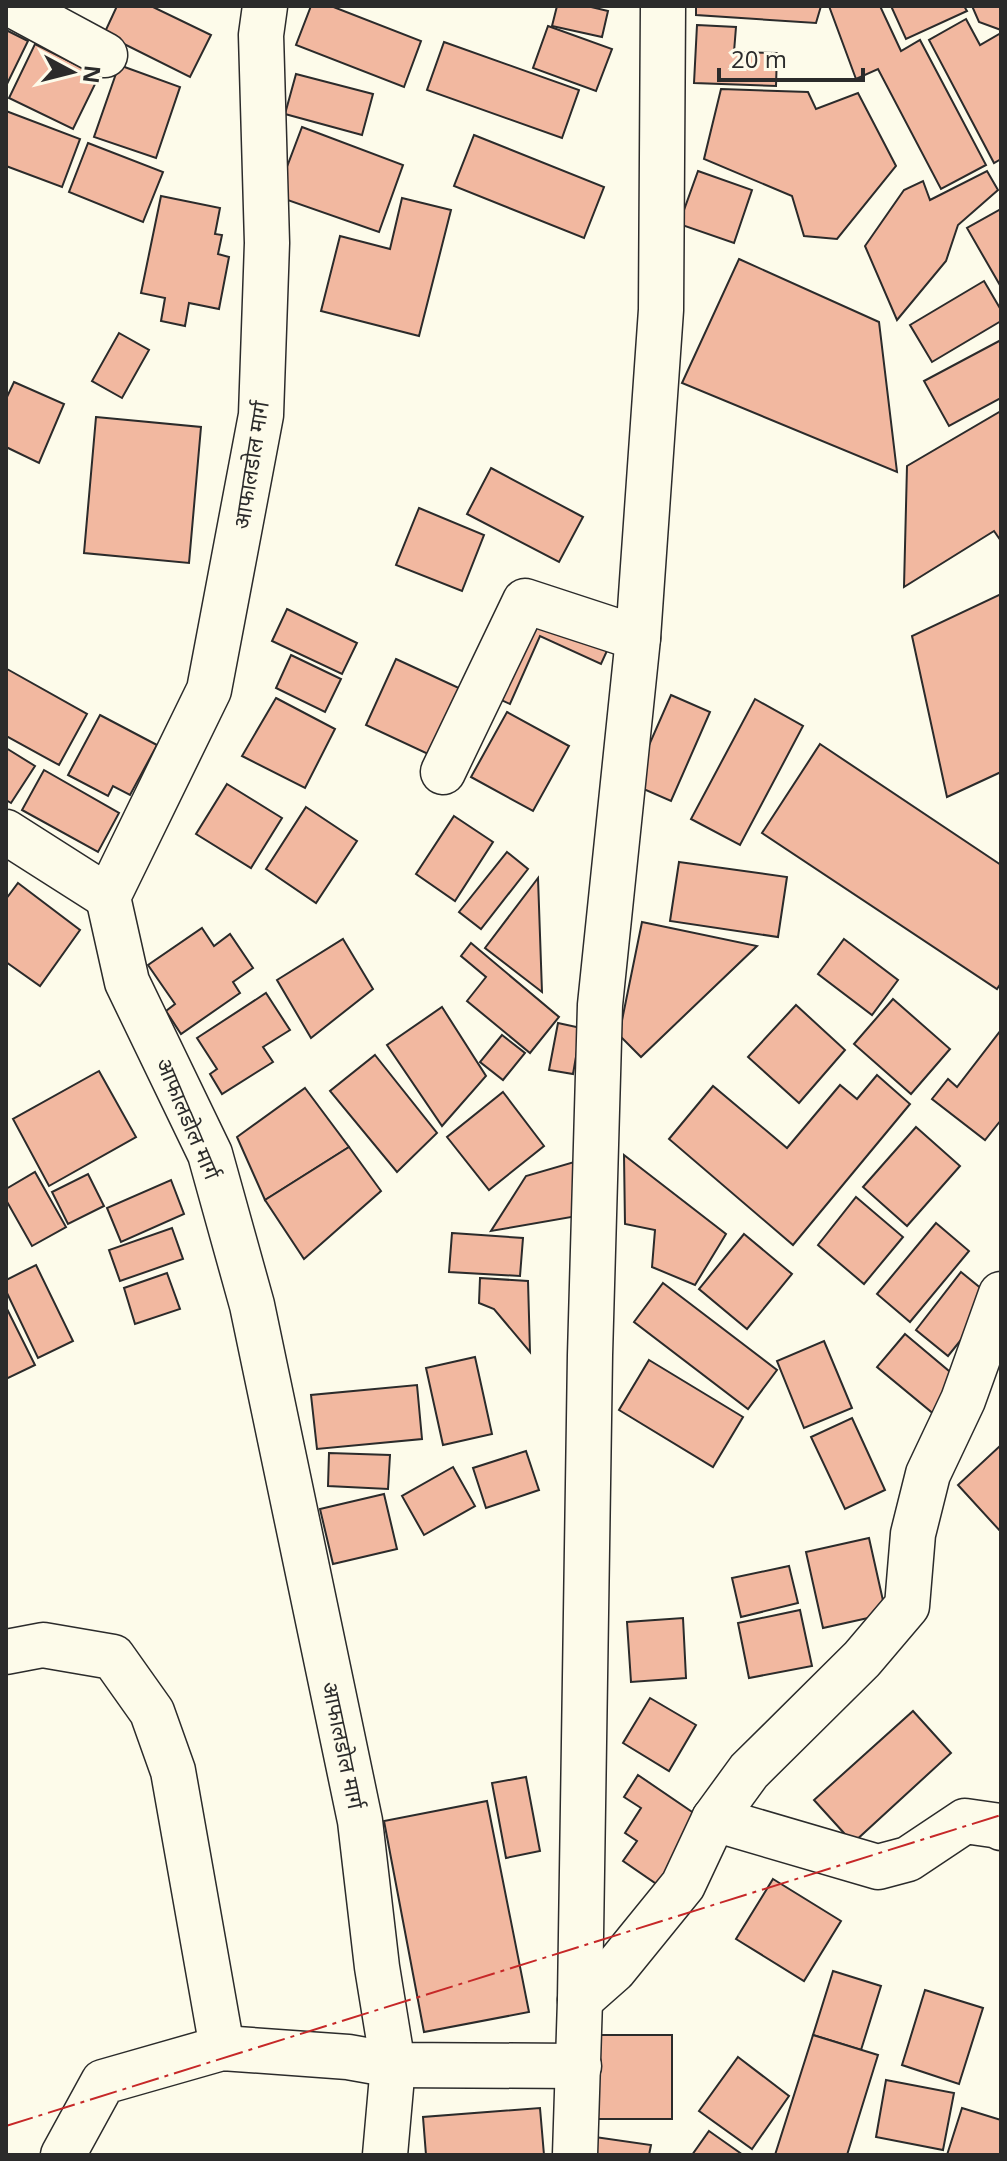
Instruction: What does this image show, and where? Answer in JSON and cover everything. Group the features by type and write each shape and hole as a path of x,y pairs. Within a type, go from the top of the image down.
{"street":[{"path":"14,6 105,55"},
{"name":"आफालडोल मार्ग","path":"265,6 261,35 267,243 261,415 209,690 108,897 127,982 210,1154 252,1305 360,1821 377,1967 393,2065 385,2155"},
{"path":"575,2155 600,1005 638,638 661,310 663,6"},
{"path":"443,772 525,601 638,638"},
{"path":"6,832 108,897"},
{"path":"580,2000 614,1970 683,1885 714,1819 749,1771 862,1659 907,1606 913,1534 928,1474 963,1400 1001,1294"},
{"path":"6,1652 43,1645 113,1657 152,1712 173,1771 222,2048"},
{"path":"714,1819 878,1867 908,1859 965,1821 1001,1828"},
{"path":"63,2155 103,2082 222,2048 348,2057 393,2065 579,2066"}],"building":[{"path":"117,6 151,6 211,35 190,77 104,34"},
{"path":"311,6 331,6 421,41 404,87 296,45"},
{"path":"557,6 587,6 608,11 602,37 552,26"},
{"path":"696,6 821,6 816,23 696,15"},
{"path":"829,6 880,6 901,51 920,40 986,165 941,189 878,69 856,79"},
{"path":"891,6 964,6 967,11 906,39"},
{"path":"972,6 1001,6 1001,30 979,22"},
{"path":"966,19 980,45 1001,33 1001,159 994,163 929,40"},
{"path":"697,25 736,27 734,52 777,53 776,86 694,83"},
{"path":"548,26 612,49 596,91 533,68"},
{"path":"6,30 28,41 6,86"},
{"path":"444,42 579,90 562,138 427,90"},
{"path":"35,44 99,76 73,129 9,98"},
{"path":"119,65 180,87 156,158 94,137"},
{"path":"296,74 373,94 362,135 285,114"},
{"path":"721,89 808,92 816,109 858,93 896,166 837,239 804,236 792,196 704,159"},
{"path":"6,111 80,139 62,187 6,166"},
{"path":"302,127 403,165 379,232 276,196"},
{"path":"474,135 604,187 584,238 454,186"},
{"path":"88,143 163,172 143,222 69,192"},
{"path":"698,171 752,190 734,243 679,224"},
{"path":"987,171 998,190 958,225 946,261 897,320 865,246 904,190 923,181 930,200"},
{"path":"161,196 220,208 215,234 222,235 218,254 229,257 219,309 189,303 185,326 161,321 165,298 141,293"},
{"path":"402,198 451,210 419,336 321,311 340,236 390,249"},
{"path":"1001,209 1001,287 967,228"},
{"path":"739,259 879,322 897,472 682,383"},
{"path":"984,281 1001,310 1001,321 932,362 910,325"},
{"path":"119,333 149,350 122,398 92,381"},
{"path":"1001,340 1001,398 949,426 924,381"},
{"path":"14,382 64,404 39,463 6,447 6,399"},
{"path":"1001,411 1001,541 994,531 904,587 907,466"},
{"path":"96,417 201,427 189,563 84,553"},
{"path":"491,468 583,517 559,562 467,514"},
{"path":"419,508 484,535 462,591 396,565"},
{"path":"1001,594 1001,772 947,797 912,636"},
{"path":"527,604 611,642 601,664 540,636 510,704 488,694"},
{"path":"287,609 357,643 342,674 272,641"},
{"path":"291,655 341,679 325,712 276,688"},
{"path":"396,659 474,695 443,761 366,725"},
{"path":"7,669 87,714 59,765 6,736"},
{"path":"671,695 710,712 671,801 632,784"},
{"path":"276,698 335,729 305,788 242,756"},
{"path":"755,699 803,726 740,845 691,819"},
{"path":"507,712 569,746 533,811 471,777"},
{"path":"100,715 157,745 130,795 113,786 108,796 68,775"},
{"path":"820,744 1001,865 1001,983 997,989 762,833"},
{"path":"6,748 35,766 11,803 6,800"},
{"path":"44,770 119,813 98,852 22,810"},
{"path":"227,784 282,818 251,868 196,834"},
{"path":"306,807 357,841 316,903 266,869"},
{"path":"454,816 493,842 455,901 416,874"},
{"path":"507,852 528,869 481,929 459,912"},
{"path":"679,862 787,877 778,937 670,921"},
{"path":"538,878 542,992 485,948"},
{"path":"18,883 80,930 40,986 6,962 6,899"},
{"path":"642,922 757,946 641,1057 619,1035"},
{"path":"202,928 214,946 230,934 253,968 233,982 240,993 181,1034 166,1011 175,1004 148,965"},
{"path":"343,939 373,989 311,1038 277,980"},
{"path":"844,939 898,980 872,1015 818,974"},
{"path":"471,943 559,1017 530,1053 467,1001 486,977 461,956"},
{"path":"266,993 290,1030 263,1047 273,1062 222,1094 210,1074 217,1069 197,1038"},
{"path":"893,999 950,1049 911,1094 854,1044"},
{"path":"796,1005 845,1050 799,1103 748,1057"},
{"path":"442,1007 486,1076 442,1126 387,1045"},
{"path":"558,1023 581,1028 573,1074 549,1070"},
{"path":"1001,1030 1001,1120 985,1140 932,1099 948,1079 957,1087"},
{"path":"502,1035 525,1053 503,1080 480,1062"},
{"path":"375,1055 437,1133 397,1172 330,1091"},
{"path":"99,1071 136,1137 49,1186 13,1119"},
{"path":"877,1075 910,1104 793,1245 669,1139 713,1086 787,1148 840,1085 857,1099"},
{"path":"305,1088 349,1147 265,1200 237,1137"},
{"path":"503,1092 544,1146 489,1190 447,1137"},
{"path":"916,1127 960,1166 907,1226 863,1187"},
{"path":"349,1147 381,1191 304,1259 265,1200"},
{"path":"624,1155 726,1234 695,1285 652,1267 655,1230 625,1224"},
{"path":"581,1160 583,1215 491,1231 526,1176"},
{"path":"35,1172 66,1227 32,1246 6,1200 6,1189"},
{"path":"88,1174 104,1206 68,1224 52,1192"},
{"path":"171,1180 184,1214 121,1242 107,1208"},
{"path":"856,1197 903,1237 864,1284 818,1245"},
{"path":"936,1223 969,1251 910,1322 877,1294"},
{"path":"172,1228 183,1259 120,1281 109,1250"},
{"path":"452,1233 523,1238 520,1276 449,1272"},
{"path":"744,1234 792,1274 747,1329 699,1289"},
{"path":"36,1265 73,1341 38,1358 6,1291 6,1280"},
{"path":"961,1272 994,1299 948,1356 916,1330"},
{"path":"167,1273 180,1309 135,1324 124,1288"},
{"path":"480,1278 528,1281 530,1352 494,1309 479,1303"},
{"path":"663,1283 777,1370 748,1409 634,1322"},
{"path":"6,1307 35,1365 6,1379"},
{"path":"905,1334 962,1382 935,1415 877,1367"},
{"path":"824,1341 852,1408 804,1428 777,1361"},
{"path":"475,1357 492,1434 443,1445 426,1368"},
{"path":"649,1360 743,1417 713,1467 619,1410"},
{"path":"417,1385 422,1439 317,1449 311,1395"},
{"path":"852,1418 885,1490 845,1509 811,1437"},
{"path":"1001,1445 1001,1532 958,1485"},
{"path":"526,1451 539,1490 486,1508 473,1468"},
{"path":"329,1453 390,1455 388,1489 328,1486"},
{"path":"453,1467 475,1506 424,1535 402,1496"},
{"path":"384,1494 397,1549 333,1564 320,1509"},
{"path":"869,1538 886,1614 823,1628 806,1552"},
{"path":"789,1566 798,1603 741,1617 732,1578"},
{"path":"800,1610 812,1666 749,1678 738,1623"},
{"path":"683,1618 686,1678 631,1682 627,1622"},
{"path":"650,1698 696,1725 669,1771 623,1743"},
{"path":"913,1711 951,1753 853,1843 814,1800"},
{"path":"638,1775 701,1818 658,1885 623,1861 637,1841 625,1833 641,1808 624,1797"},
{"path":"526,1777 540,1851 506,1858 492,1783"},
{"path":"487,1801 529,2012 424,2032 384,1821"},
{"path":"773,1879 841,1921 804,1981 736,1939"},
{"path":"833,1971 881,1986 861,2050 813,2035"},
{"path":"925,1990 983,2008 959,2084 902,2065"},
{"path":"588,2035 672,2035 672,2119 586,2119"},
{"path":"813,2035 878,2055 847,2155 775,2155"},
{"path":"738,2057 789,2096 752,2149 699,2111"},
{"path":"886,2080 954,2093 943,2150 876,2137"},
{"path":"540,2108 544,2155 426,2155 423,2117"},
{"path":"962,2108 1001,2120 1001,2155 947,2155"},
{"path":"709,2131 743,2155 692,2155"},
{"path":"588,2136 651,2145 649,2155 586,2155"}],"power":[{"path":"6,2126 1001,1815"}]}
